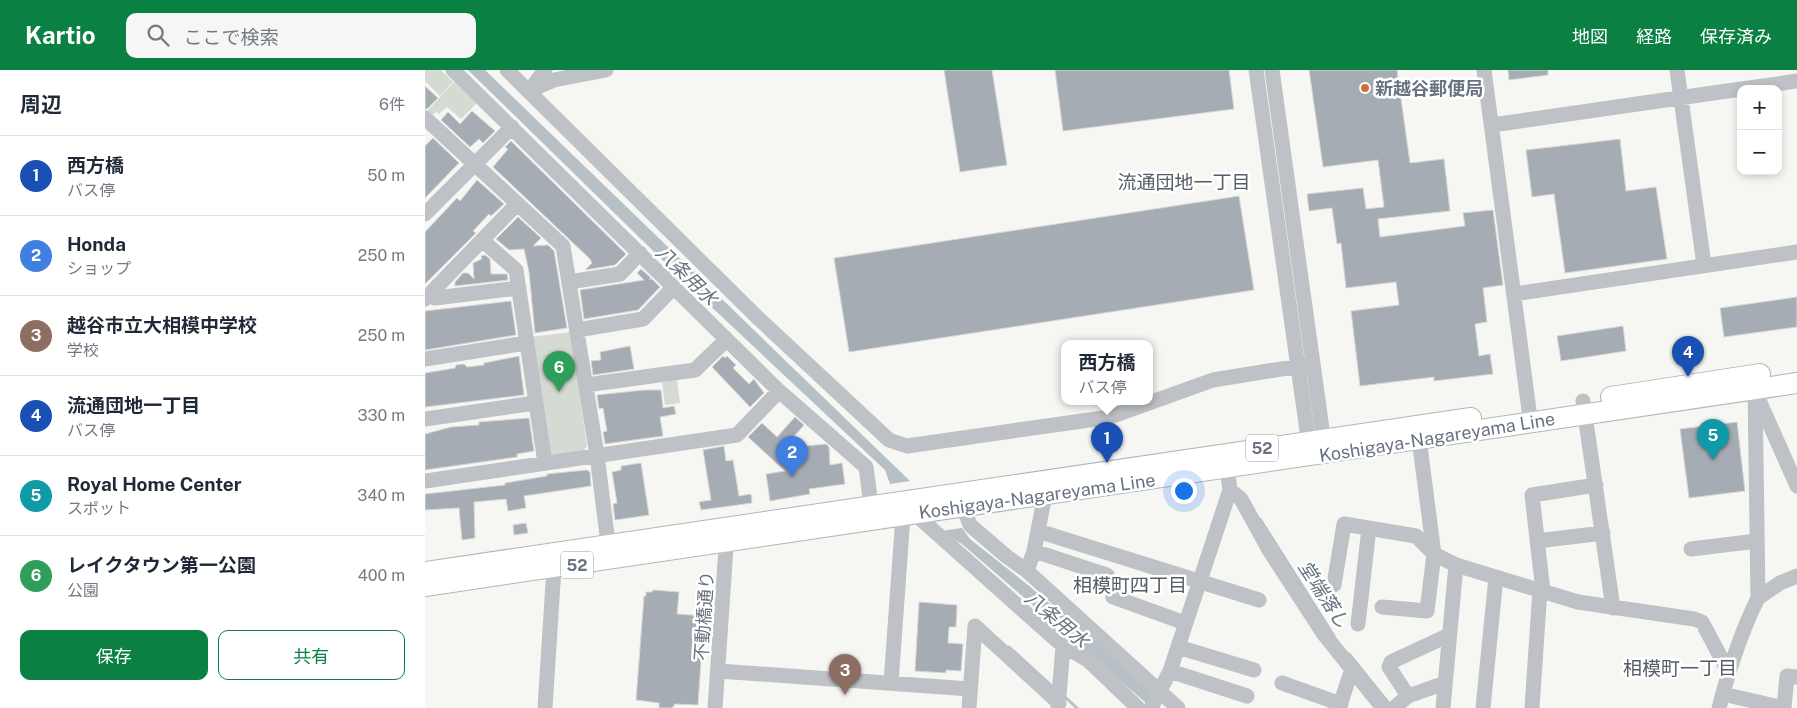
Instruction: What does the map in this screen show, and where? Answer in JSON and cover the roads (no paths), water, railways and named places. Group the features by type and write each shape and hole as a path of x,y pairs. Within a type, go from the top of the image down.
{"main road":[{"name":"Koshigaya-Nagareyama Line","path":"425,572 608,544 909,515 1045,495 1227,468 1317,447 1419,439 1797,369"},
{"name":"Koshigaya-Nagareyama Line","path":"425,586 554,568 871,505 1317,447 1529,410 1584,408 1797,383"}],"street":[{"path":"453,70 779,391 866,467 871,505"},
{"path":"507,70 757,317 889,440 907,446 1110,417 1143,405"},
{"path":"529,91 545,70"},
{"path":"529,91 554,80 581,72 606,70"},
{"path":"1256,70 1297,366 1317,447"},
{"path":"1272,70 1312,364 1317,447"},
{"path":"1484,70 1529,410"},
{"path":"1677,70 1705,265"},
{"path":"1769,85 1797,81"},
{"path":"1492,125 1737,90"},
{"path":"427,122 563,246 597,455 608,544"},
{"path":"425,214 511,127"},
{"path":"427,297 517,204"},
{"path":"482,240 516,270 545,463"},
{"path":"1513,294 1797,252"},
{"path":"569,282 620,274 640,254"},
{"path":"577,330 643,319 674,287"},
{"path":"427,297 435,298 519,288"},
{"path":"586,385 695,370 726,340"},
{"path":"425,359 526,343"},
{"path":"1153,402 1213,380 1312,364"},
{"path":"1755,389 1797,486"},
{"path":"1755,389 1758,598 1743,628 1728,671 1721,701 1783,708 1787,676 1797,677"},
{"path":"425,481 737,435 779,391"},
{"path":"425,419 535,402"},
{"path":"1584,408 1613,608"},
{"path":"1382,606 1427,611 1434,554 1419,439"},
{"path":"1156,700 1170,671 1230,490 1227,468"},
{"path":"1532,708 1541,590 1532,495 1596,486"},
{"path":"1230,490 1241,499 1294,590 1323,633 1383,708"},
{"path":"1027,571 1034,551 1045,495"},
{"path":"963,506 970,525 1006,556 1027,571 1156,700 1178,708"},
{"path":"909,515 1063,646 1088,660 1138,708"},
{"path":"891,683 909,515"},
{"path":"1334,585 1344,524 1416,536 1434,554 1455,565 1578,602 1694,619 1702,622 1728,671"},
{"path":"1357,624 1369,528"},
{"path":"1038,530 1259,600"},
{"path":"1537,541 1603,532"},
{"name":"不動橋通り","path":"715,708 727,534"},
{"path":"1691,549 1757,541"},
{"path":"1034,551 1107,575"},
{"path":"1443,708 1455,565"},
{"path":"545,708 554,568"},
{"path":"1758,598 1780,583 1797,576"},
{"path":"1483,708 1496,577"},
{"path":"1113,598 1185,623"},
{"path":"969,708 975,626 1058,705"},
{"path":"1445,683 1400,703 1389,668 1391,662 1449,635"},
{"path":"1058,705 1063,646"},
{"path":"1178,647 1254,670"},
{"path":"1282,683 1340,706 1352,669"},
{"path":"719,671 970,688"},
{"path":"1170,671 1247,696"}],"water":[{"name":"八条用水","path":"468,70 485,70 910,481 890,484 885,470 687,284"},
{"name":"八条用水","path":"962,528 970,539 1028,585 1153,692 1146,703 962,544 941,531"}],"waterway":[{"name":"堂端落し","path":"1260,519 1334,636"},
{"path":"1009,647 1054,688"},
{"name":"堂端落し","path":"1349,654 1391,706"},
{"path":"1065,697 1077,708"}],"place":[{"name":"新越谷郵便局","path":"1365,88"},
{"name":"流通団地一丁目","path":"1688,377"},
{"name":"レイクタウン第一公園","path":"559,392"},
{"name":"Royal Home Center","path":"1713,460"},
{"name":"西方橋","path":"1107,463"},
{"name":"Honda","path":"792,477"},
{"name":"越谷市立大相模中学校","path":"845,695"}],"district":[{"name":"流通団地一丁目","path":"1184,182"},
{"name":"相模町四丁目","path":"1130,585"},
{"name":"相模町一丁目","path":"1680,668"}]}
